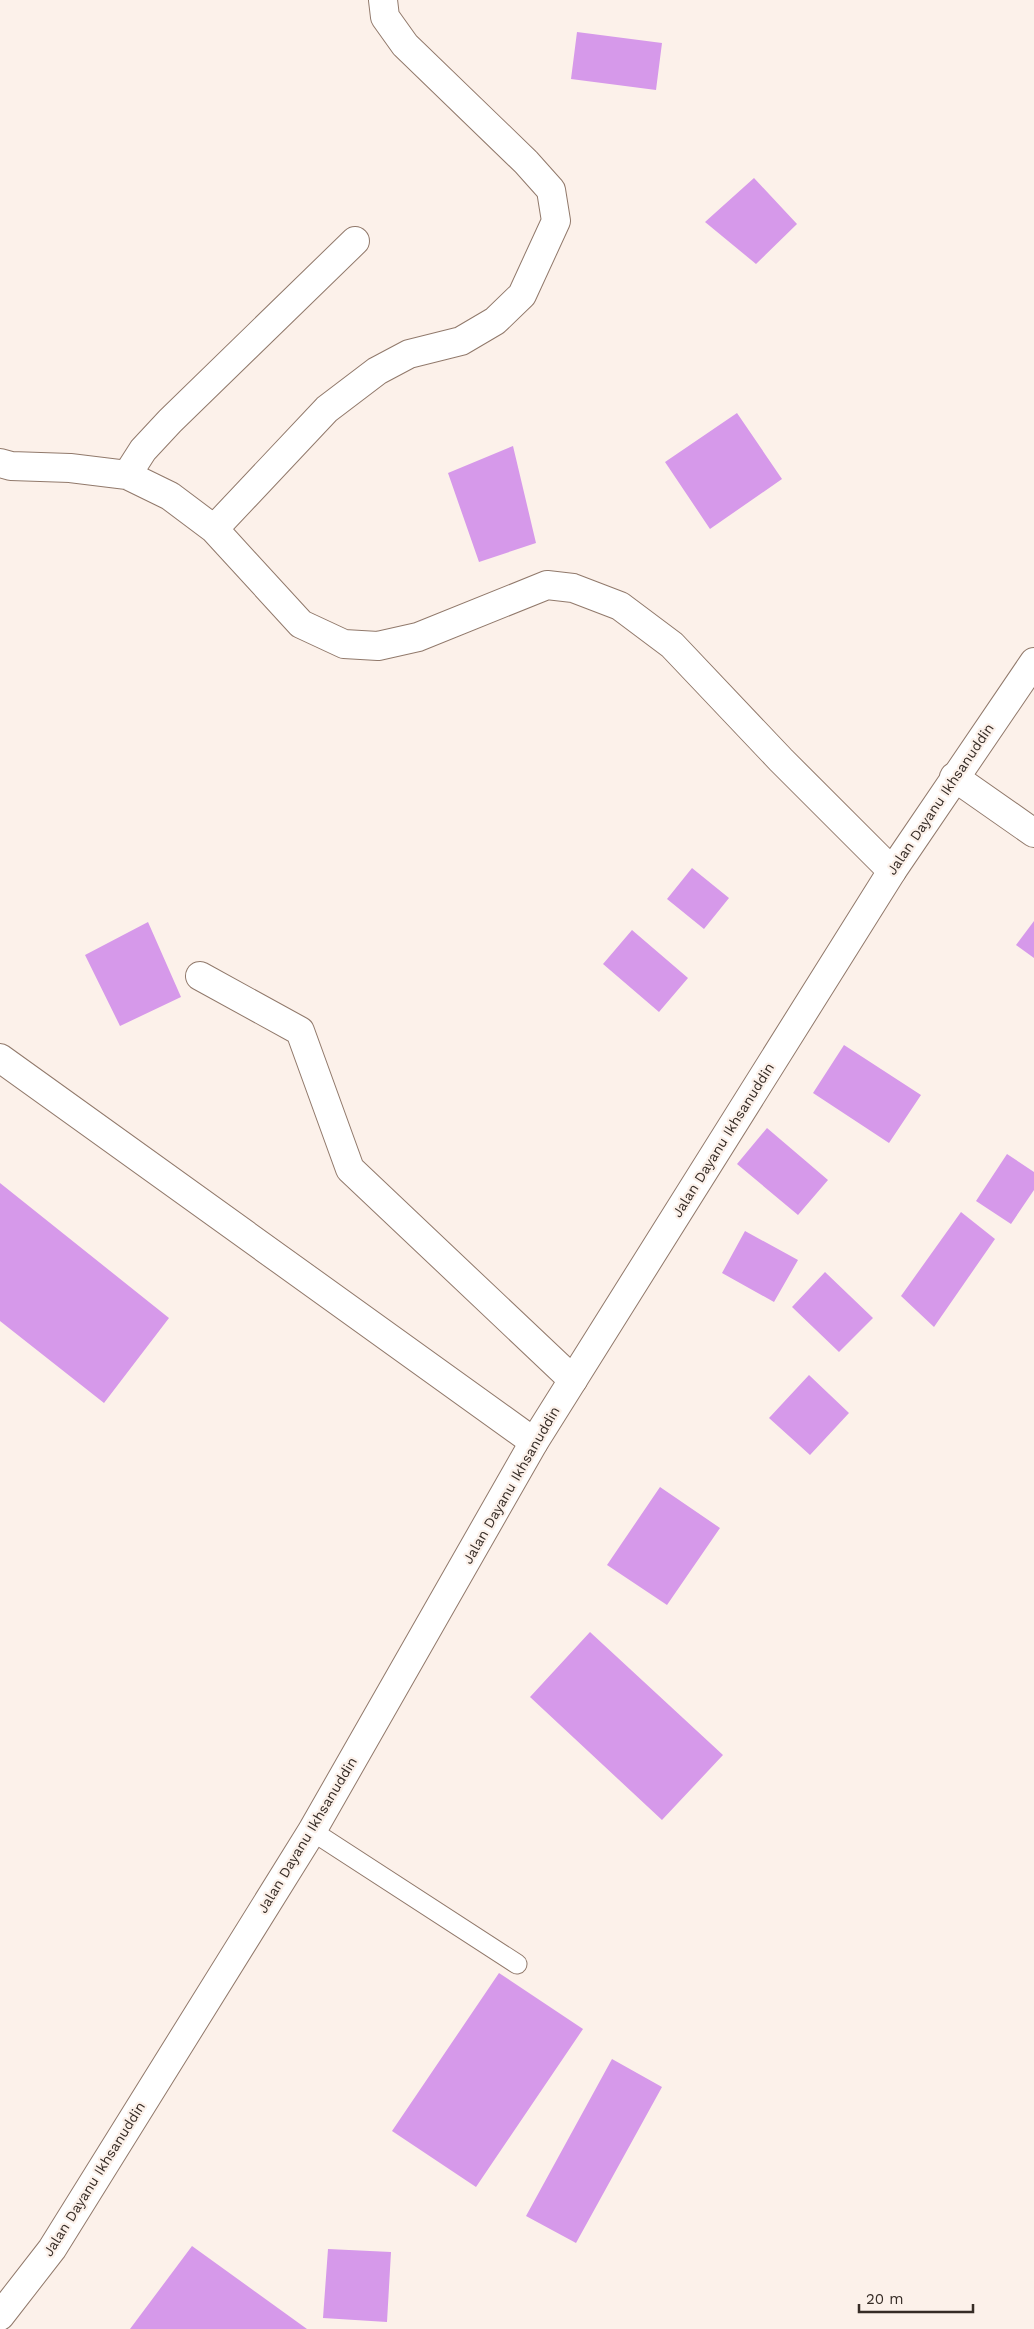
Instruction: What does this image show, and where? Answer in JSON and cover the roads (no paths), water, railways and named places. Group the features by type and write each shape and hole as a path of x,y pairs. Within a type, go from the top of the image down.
{"street":[{"path":"214,529 327,409 377,371 409,354 461,341 495,321 522,295 556,220 551,190 526,162 405,45 385,17 381,1"},
{"path":"127,475 143,450 170,421 355,241"},
{"path":"0,463 11,466 70,468 127,475 170,496 214,529 301,624 344,644 378,646 418,637 547,585 573,588 620,606 672,645 892,871"},
{"name":"Jalan Dayanu Ikhsanuddin","path":"0,2316 52,2248 312,1831 534,1442 892,871 954,777 1034,662"},
{"path":"954,777 1034,833"},
{"path":"200,976 300,1031 350,1169 573,1380"},
{"path":"0,1058 534,1442"}],"lane":[{"path":"312,1831 517,1964"}]}
